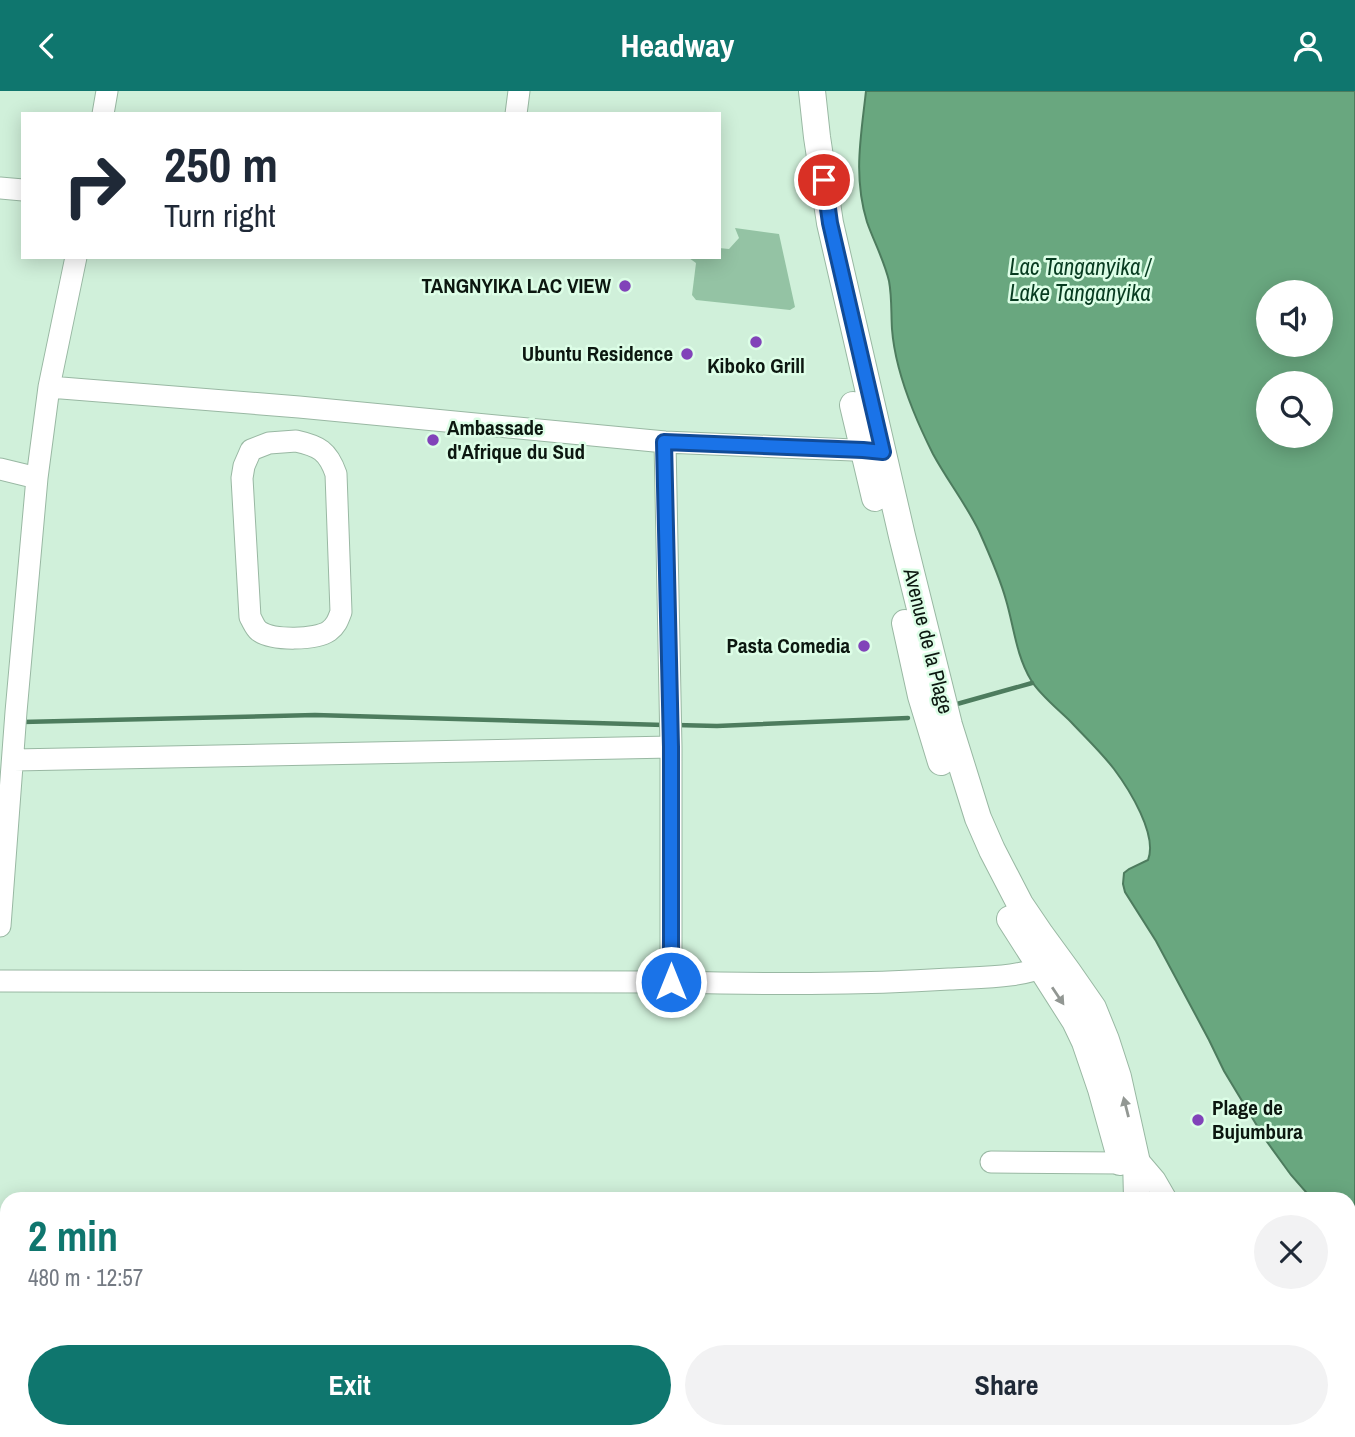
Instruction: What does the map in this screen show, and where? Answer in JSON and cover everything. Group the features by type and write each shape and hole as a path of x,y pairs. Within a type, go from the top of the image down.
{"main road":[{"name":"Avenue de la Plage","path":"795,91 806,188 826,286 873,451"},
{"name":"Avenue de la Plage","path":"812,91 830,223 898,593 921,696 962,822 1014,928 1093,1008 1118,1077 1128,1160 1135,1192"},
{"name":"Avenue de la Plage","path":"1050,965 1085,1042 1112,1128 1128,1160 1122,1192"}],"street":[{"path":"103,112 107,91"},
{"path":"516,112 519,91"},
{"path":"0,188 21,190"},
{"path":"0,926 37,478 49,387 76,259"},
{"path":"49,387 299,407 664,442 873,451"},
{"path":"296,441 299,407"},
{"path":"296,441 315,446 330,459 336,474 341,612 338,622 328,631 318,635 278,638 257,630 250,617 242,478 251,450 269,443 296,441"},
{"path":"664,442 670,741 671,982"},
{"path":"0,469 37,478"},
{"path":"14,753 670,741"},
{"path":"0,981 894,983 997,976 1050,965"},
{"path":"991,1162 1128,1160"},
{"name":"Avenue de la Plage","path":"1128,1160 1154,1180 1162,1192"}],"shaded area":[{"path":"735,228 779,234 795,307 790,310 696,300 692,295 696,263 690,259 721,259 721,248 729,249 739,238"}],"water":[{"name":"Lac Tanganyika / Lake Tanganyika","path":"866,91 1355,91 1355,1192 1306,1192 1291,1175 1265,1139 1224,1071 1156,941 1125,892 1124,873 1148,860 1150,850 1146,825 1127,788 1109,763 1034,685 1022,661 1009,610 986,547 968,511 933,454 902,381 892,329 889,281 867,222 859,172"}],"waterway":[{"path":"957,704 1032,683"},
{"path":"22,722 315,715 664,725"},
{"path":"676,725 717,726 908,718"}],"place":[{"name":"TANGNYIKA LAC VIEW","path":"625,286"},
{"name":"Kiboko Grill","path":"756,342"},
{"name":"Ubuntu Residence","path":"687,354"},
{"name":"Ambassade d'Afrique du Sud","path":"433,440"},
{"name":"Pasta Comedia","path":"864,646"},
{"name":"Plage de Bujumbura","path":"1198,1120"}],"route":[{"path":"671,982 671,747 664,442 883,452 830,223 824,180"}]}
